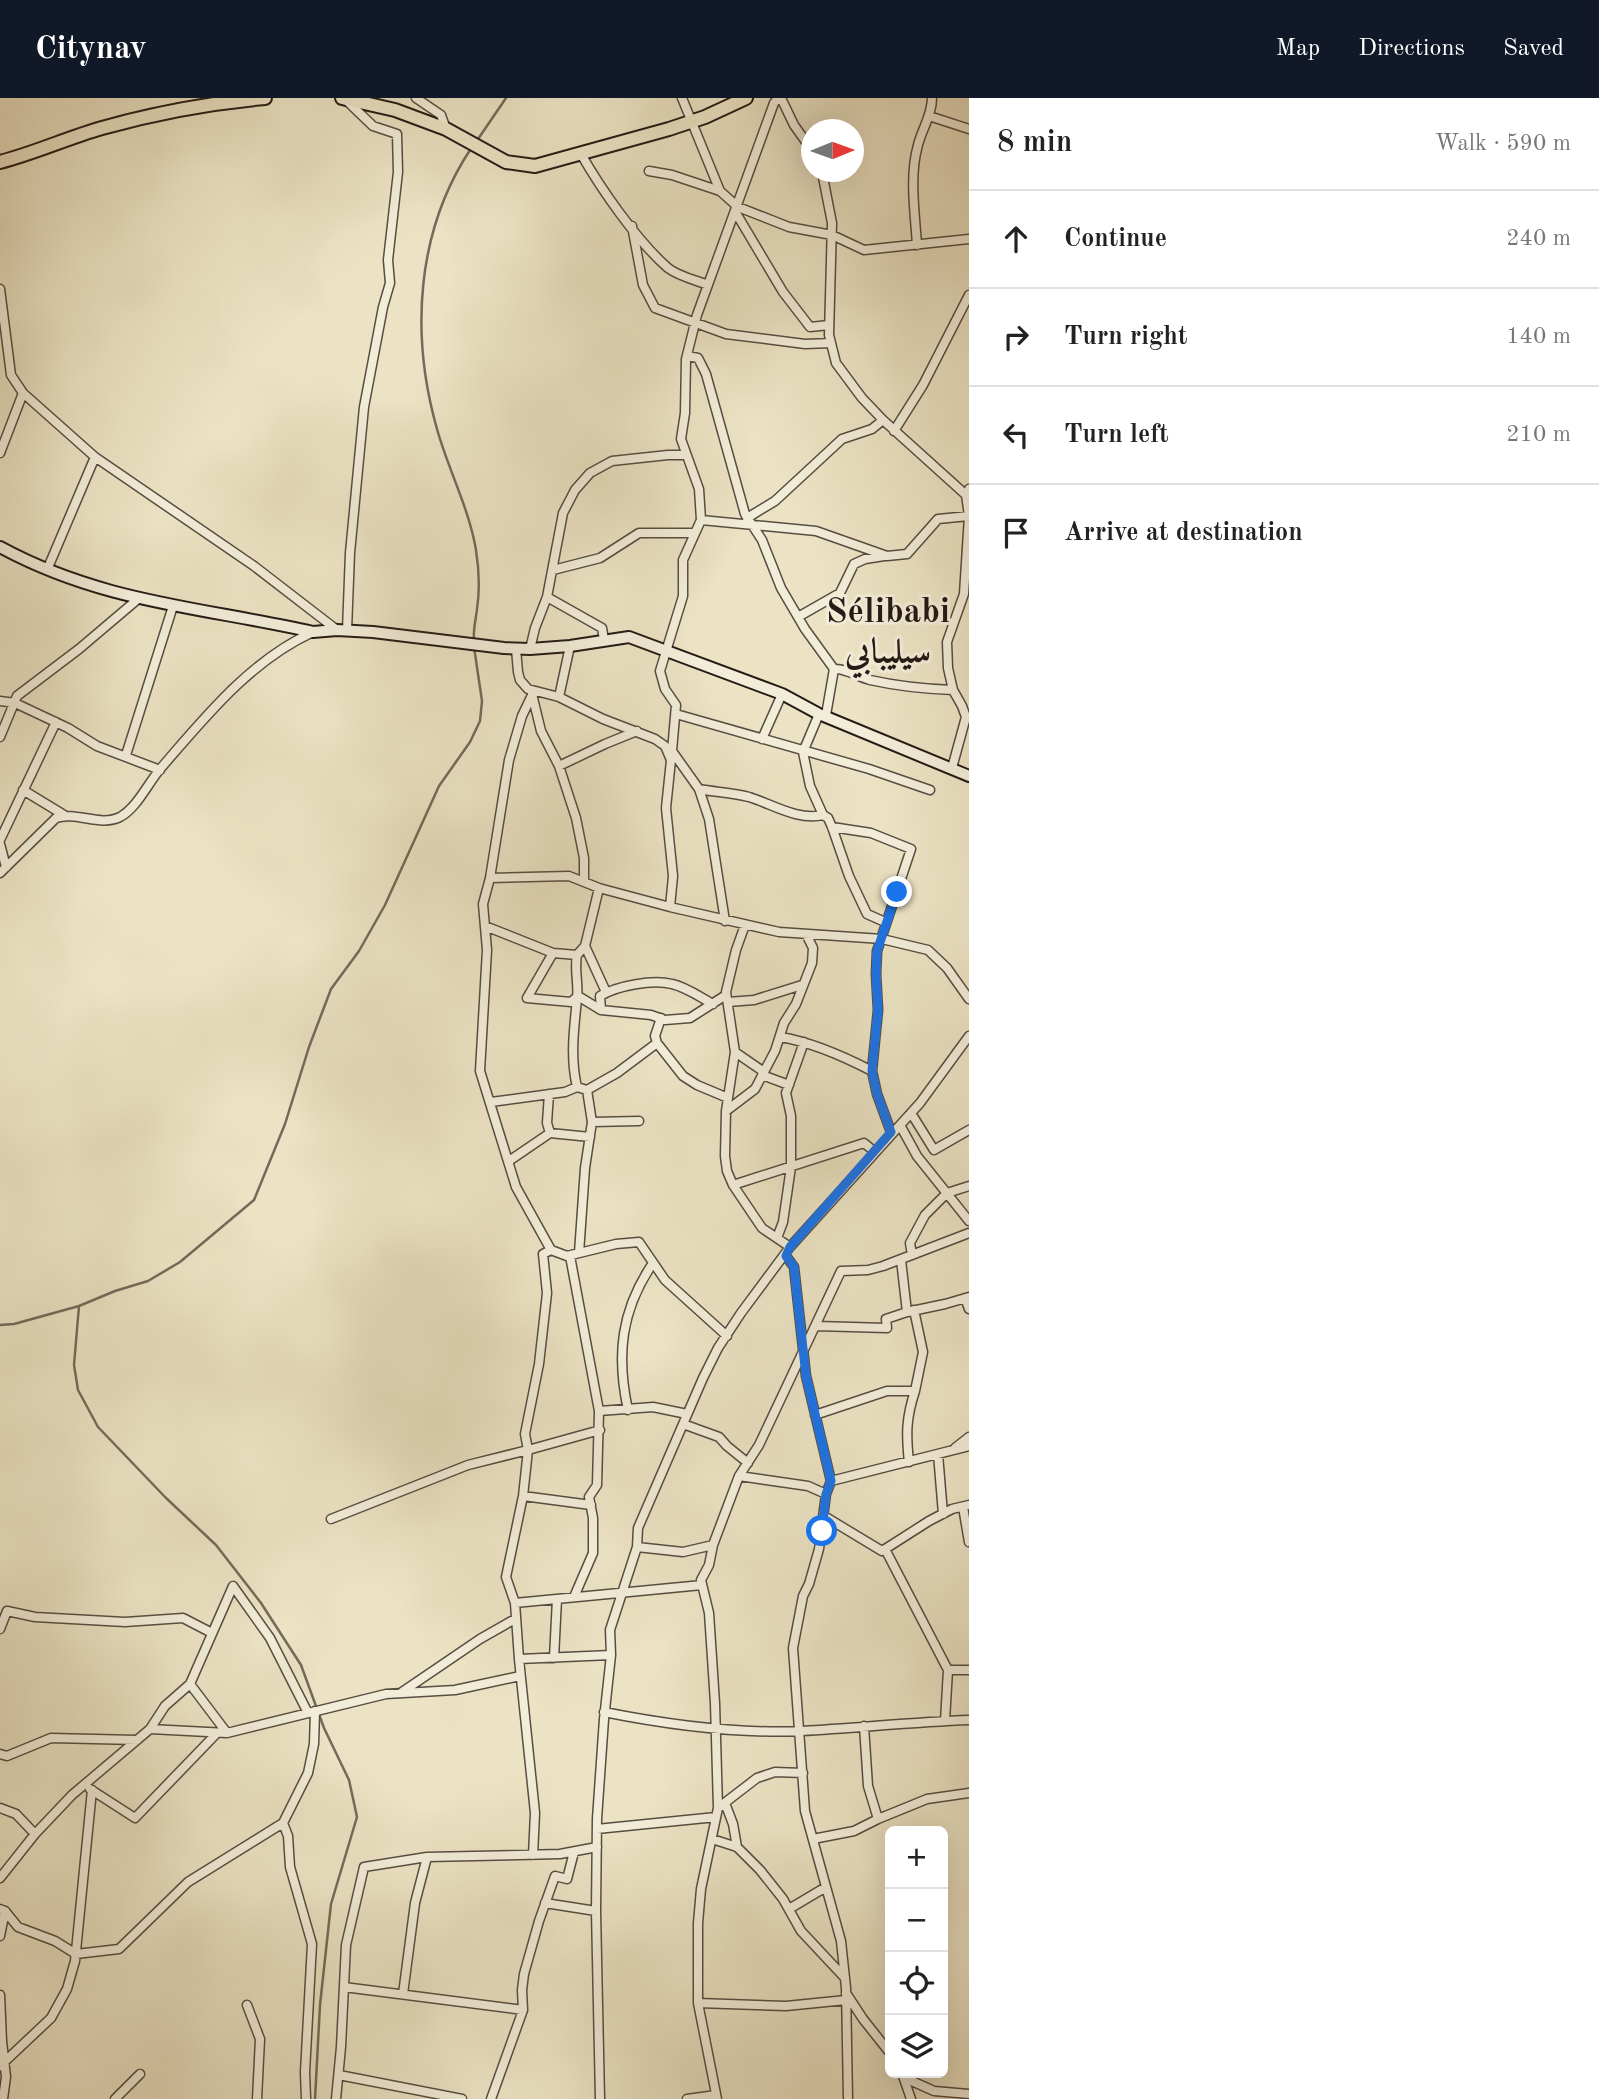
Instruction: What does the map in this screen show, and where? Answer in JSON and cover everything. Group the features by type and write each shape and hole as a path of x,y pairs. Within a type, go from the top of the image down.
{"main road":[{"path":"0,162 146,117 239,99 265,98"},
{"path":"344,98 395,110 451,133 506,162 535,166 693,121 746,98"}],"street":[{"path":"342,630 364,407 390,283 388,260 398,172 397,134 373,126 344,98"},
{"path":"416,98 441,115 451,133"},
{"path":"682,98 720,191 737,210 783,292 810,327"},
{"path":"670,907 673,876 666,808 674,760 671,751 676,705 665,689 660,671 683,596 683,560 701,520 699,489 681,439 685,413 687,356 695,323 737,210 756,148 774,103 780,98 801,135"},
{"path":"917,244 914,185 917,146 929,116 932,98"},
{"path":"929,116 969,129"},
{"path":"581,154 598,183 669,270 708,285"},
{"path":"649,170 720,191"},
{"path":"825,182 832,234 829,325 836,363 883,421 968,492 967,590 947,642 948,668 953,690 966,704 966,717 952,768"},
{"path":"737,210 789,227 832,234 864,250 969,239"},
{"path":"632,226 643,285 655,308 726,334 805,344 831,344"},
{"path":"0,289 11,375"},
{"path":"894,431 923,385 968,299"},
{"path":"810,327 829,325"},
{"path":"805,344 810,327"},
{"path":"687,356 698,358 706,374 736,485 749,521 762,540 780,588 834,669 823,715 803,752 810,786 823,815 828,818 849,876 867,914 885,922"},
{"path":"0,367 11,375 23,393 95,457 342,630"},
{"path":"0,453 23,393"},
{"path":"749,521 775,501 842,439 872,429 883,421"},
{"path":"530,649 547,597 564,513 575,490 590,473 612,460 685,456"},
{"path":"47,570 95,457"},
{"path":"798,617 840,593 854,564 865,559 907,554 939,519 969,516"},
{"path":"701,520 749,521 816,531 887,556"},
{"path":"553,570 600,558 639,533 695,533"},
{"path":"0,547 81,584 138,599 313,632 342,630 516,649 570,646 629,637 782,694 823,715 969,776"},
{"path":"547,597 602,628 604,640"},
{"path":"0,737 17,696 79,649 138,599"},
{"path":"126,755 173,606"},
{"path":"23,790 64,815 107,820 118,818 128,811 160,770 243,680 290,643 313,632"},
{"path":"559,697 570,646"},
{"path":"516,649 520,680 533,693 559,697 603,719 655,739 699,789 709,819 725,921"},
{"path":"834,669 839,668 868,679 925,689 953,690"},
{"path":"533,693 541,731 559,766 576,818 584,858 584,881"},
{"path":"533,693 522,716 509,760 490,878 483,904 487,950 480,1071 516,1186 551,1250 567,1256 616,1244 639,1242 674,1289 727,1336"},
{"path":"762,739 782,694"},
{"path":"0,701 15,703 56,722 97,746 160,770"},
{"path":"676,714 930,790"},
{"path":"3,870 0,842 56,722"},
{"path":"559,766 638,731"},
{"path":"655,739 672,737"},
{"path":"699,789 747,797 813,817 823,815"},
{"path":"3,870 47,824 64,815"},
{"path":"832,827 871,833 911,849 877,951 878,1010 872,1071 891,1132"},
{"path":"490,878 569,876 599,888 725,921 779,932 882,939 928,950 947,968 969,999"},
{"path":"577,1087 572,1050 578,996 575,968 577,955 585,946 599,888"},
{"path":"745,925 736,950 727,998 735,1052 727,1098 725,1156 733,1185 762,1228 776,1238 788,1252 794,1267 803,1349 831,1481 826,1494 820,1547 803,1596 793,1648 805,1811 841,1941 846,1997 848,2099"},
{"path":"485,926 553,953 577,955"},
{"path":"726,1111 755,1089 780,1037 812,962 813,947 806,934"},
{"path":"585,946 606,992"},
{"path":"553,953 527,998 571,1002 578,996"},
{"path":"601,1010 600,996 617,987 671,983 713,1004"},
{"path":"578,996 601,1010 651,1015 665,1020 690,1018 727,998 754,1000 802,985"},
{"path":"660,1018 655,1036 657,1043 683,1076 696,1085 727,1098"},
{"path":"600,2099 596,1911 597,1829 604,1712 611,1655 610,1630 637,1547 638,1528 703,1378 741,1313 788,1252 891,1132 911,1114 969,1036"},
{"path":"780,1037 804,1042 850,1059 872,1071"},
{"path":"776,1238 783,1222 791,1167 791,1116 786,1093 804,1042"},
{"path":"491,1102 565,1092 577,1087 587,1090 617,1073 657,1043"},
{"path":"735,1052 763,1074 789,1084"},
{"path":"574,1597 593,1553 592,1505 589,1497 597,1485 600,1430 575,1254 593,1122 587,1090"},
{"path":"549,1094 547,1123 550,1133"},
{"path":"911,1114 934,1150 969,1130"},
{"path":"593,1122 639,1121"},
{"path":"900,1125 917,1156 969,1221"},
{"path":"509,1161 550,1133 590,1137"},
{"path":"733,1185 864,1143 875,1152"},
{"path":"912,1255 910,1243 925,1215 947,1193 969,1186"},
{"path":"717,2097 698,2003 698,1923 701,1889 720,1809 709,1613 702,1585 713,1545 739,1476 781,1399 841,1271 868,1270 969,1233"},
{"path":"533,1856 535,1813 515,1602 506,1577 523,1496 528,1450 525,1434 539,1364 547,1293 543,1254 551,1250"},
{"path":"901,1260 911,1311 923,1352 907,1415 909,1462"},
{"path":"628,1410 623,1388 621,1342 630,1307 653,1263"},
{"path":"816,1326 887,1328 886,1319 967,1298 969,1309"},
{"path":"815,1415 887,1391 915,1391"},
{"path":"599,1410 653,1407 687,1414"},
{"path":"683,1424 719,1437 748,1463"},
{"path":"331,1519 468,1465 600,1430"},
{"path":"953,1450 969,1437"},
{"path":"831,1481 969,1446"},
{"path":"938,1454 943,1514"},
{"path":"739,1476 807,1486 826,1494"},
{"path":"523,1496 592,1505"},
{"path":"824,1516 882,1551 943,1514 966,1506 969,1542"},
{"path":"637,1547 683,1552 713,1545"},
{"path":"885,1549 948,1670 945,1721"},
{"path":"515,1602 702,1585"},
{"path":"0,1878 36,1834 84,1785 150,1729 165,1706 190,1684 233,1586 270,1639 312,1712 314,1744 308,1773 283,1823 188,1882 119,1949 76,1954 55,1941 18,1927 2,1910"},
{"path":"554,1658 556,1599"},
{"path":"0,1629 7,1611 35,1617 125,1622 183,1618 212,1633"},
{"path":"400,1694 480,1639 515,1619"},
{"path":"519,1659 611,1655"},
{"path":"948,1670 969,1670"},
{"path":"150,1729 227,1733 386,1695 455,1690 520,1676"},
{"path":"190,1684 227,1733"},
{"path":"604,1712 661,1724 801,1731 969,1720"},
{"path":"864,1726 868,1786 878,1819"},
{"path":"84,1785 135,1818 217,1733"},
{"path":"0,1754 7,1756 51,1738 137,1740"},
{"path":"597,1829 720,1809 757,1778 775,1772 803,1773"},
{"path":"2,2064 51,2018 67,1989 76,1954 92,1790"},
{"path":"813,1839 854,1831 927,1799 969,1793"},
{"path":"0,1808 16,1814 36,1834"},
{"path":"720,1809 733,1824 737,1847"},
{"path":"283,1823 288,1836 290,1867 312,1944 306,2099"},
{"path":"712,1839 737,1847 760,1870 783,1899 801,1931 845,1978"},
{"path":"336,2099 346,1945 365,1867 427,1857 533,1856 597,1847"},
{"path":"491,2099 523,2010 524,1974 545,1903 555,1876 567,1879 574,1852"},
{"path":"403,1994 415,1903 427,1857"},
{"path":"789,1909 827,1887"},
{"path":"545,1903 596,1911"},
{"path":"0,1936 2,1910"},
{"path":"344,1987 523,2010"},
{"path":"0,1995 2,2064 6,2077 3,2099"},
{"path":"698,2003 786,2007 846,1997"},
{"path":"846,1997 885,2047"},
{"path":"247,2005 260,2039 257,2099"},
{"path":"115,2099 140,2074"},
{"path":"339,2075 462,2099"},
{"path":"904,2078 911,2099"},
{"path":"909,2078 934,2091 969,2094"},
{"path":"687,2099 726,2099"}],"waterway":[{"path":"476,142 506,98"},
{"path":"472,147 453,179 439,213 429,248 421,320 428,393 476,550 479,587 474,640"},
{"path":"0,1325 14,1324 79,1306 148,1281 180,1262 254,1200 285,1124 309,1047 331,989 359,951 385,905 439,786 470,742 480,721 482,701 474,647"},
{"path":"79,1306 74,1365 78,1390 98,1427 166,1498 216,1545 261,1603 301,1665 324,1728 349,1780 357,1817 331,1904 320,2005 315,2099"}],"district":[{"name":"Sélibabi سيليبابي","path":"888,630"}],"route":[{"path":"822,1531 826,1494 831,1481 806,1376 794,1267 786,1256 790,1247 891,1132 872,1071 878,1010 877,951 897,892"}]}
